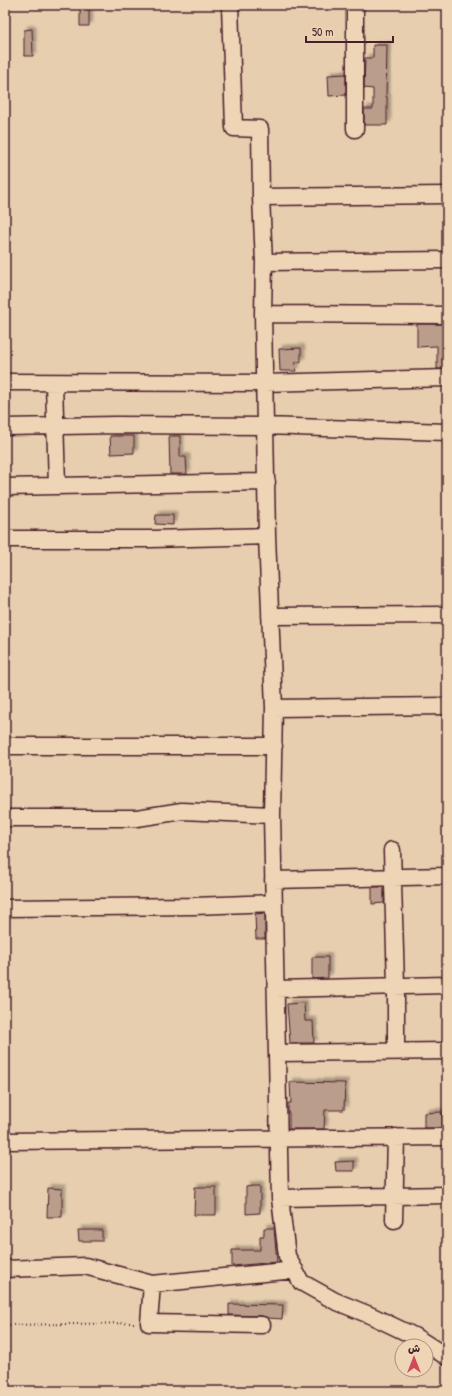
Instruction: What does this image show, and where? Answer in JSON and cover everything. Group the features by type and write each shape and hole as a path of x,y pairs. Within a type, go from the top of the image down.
{"street":[{"path":"230,5 234,128 260,129 264,262 263,314 267,536 274,708 272,815 280,1198 287,1256 301,1282 335,1301 372,1316 414,1336 447,1357"},
{"path":"354,128 356,5"},
{"path":"261,198 447,196"},
{"path":"264,262 447,260"},
{"path":"263,314 447,315"},
{"path":"5,382 264,384 447,378"},
{"path":"54,383 54,426 57,486"},
{"path":"5,427 116,425 265,426 447,432"},
{"path":"5,487 266,482"},
{"path":"5,539 151,539 267,536"},
{"path":"270,616 447,615"},
{"path":"274,708 447,706"},
{"path":"5,746 274,746"},
{"path":"5,818 137,818 182,811 272,815"},
{"path":"392,850 396,985 396,1051"},
{"path":"273,880 447,876"},
{"path":"5,908 194,906 274,903"},
{"path":"276,989 447,984"},
{"path":"277,1053 447,1050"},
{"path":"5,1141 447,1137"},
{"path":"394,1220 396,1138"},
{"path":"280,1198 447,1195"},
{"path":"5,1269 85,1266 152,1284 295,1270"},
{"path":"152,1284 149,1323 262,1325"}],"path":[{"path":"5,1325 149,1323"}],"building":[{"path":"80,9 89,9 89,26 80,26"},
{"path":"32,29 33,56 24,56 24,30"},
{"path":"373,45 387,45 387,125 364,125 364,109 373,109 373,89 364,88 365,58 373,58"},
{"path":"346,74 346,95 329,96 328,75"},
{"path":"417,324 447,324 447,369 437,369 437,346 417,347"},
{"path":"301,348 301,362 295,362 296,371 280,371 279,349"},
{"path":"110,436 134,436 134,453 111,454"},
{"path":"169,436 180,436 180,457 186,457 187,474 170,474"},
{"path":"156,515 173,515 173,525 155,524"},
{"path":"372,887 384,887 384,903 372,904"},
{"path":"265,913 265,939 256,939 255,914"},
{"path":"312,957 328,957 328,978 312,979"},
{"path":"304,1003 305,1021 313,1021 314,1043 290,1043 287,1004"},
{"path":"290,1082 345,1083 344,1110 325,1110 324,1129 289,1129 288,1103 291,1103"},
{"path":"442,1112 443,1128 424,1128 424,1113"},
{"path":"354,1161 354,1171 336,1171 335,1162"},
{"path":"260,1186 260,1213 246,1214 246,1187"},
{"path":"195,1187 216,1187 216,1215 194,1215"},
{"path":"48,1188 62,1189 62,1217 47,1217"},
{"path":"264,1228 274,1228 277,1262 232,1266 232,1250 260,1250 260,1236 264,1236"},
{"path":"78,1230 102,1230 102,1241 79,1241"},
{"path":"229,1304 283,1305 282,1319 262,1316 229,1315"}]}
